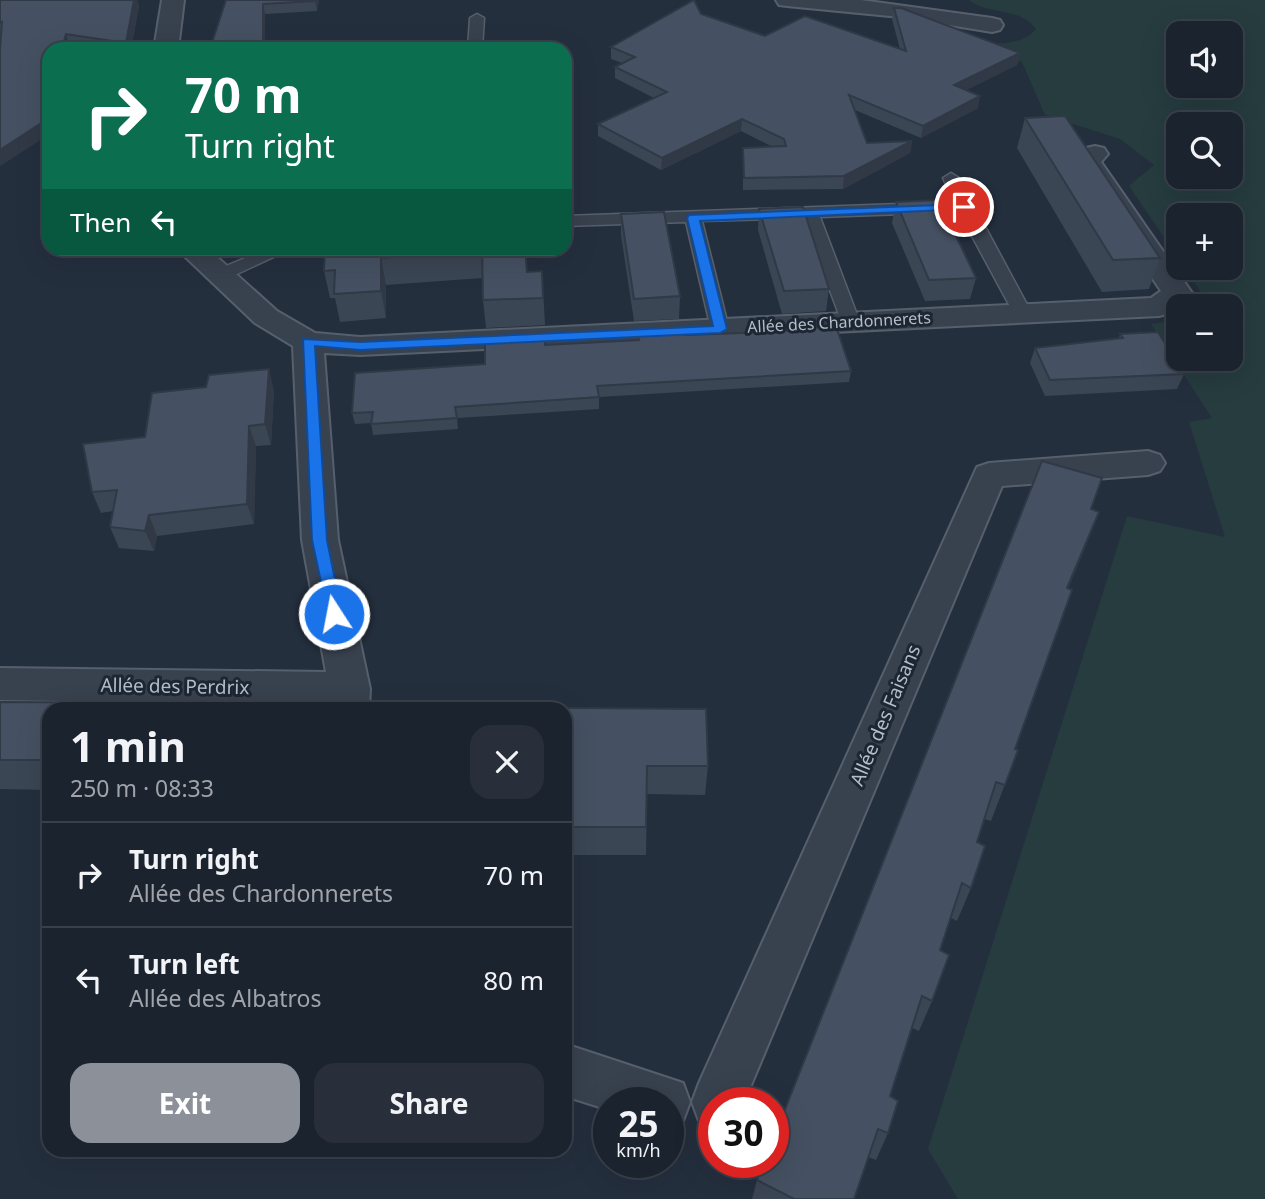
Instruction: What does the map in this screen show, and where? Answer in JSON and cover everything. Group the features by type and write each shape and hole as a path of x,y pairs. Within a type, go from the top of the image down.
{"street":[{"path":"167,42 173,0"},
{"path":"787,0 900,10 992,25"},
{"name":"Allée des Chardonnerets","path":"198,256 266,317 308,342 360,346 1158,307 1177,293 1086,160 1096,154"},
{"path":"308,342 320,540 349,699"},
{"name":"Allée des Faisans","path":"724,1087 989,475 1148,463"},
{"name":"Allée des Perdrix","path":"0,684 349,699"},
{"path":"572,1072 617,1087"}],"lane":[{"path":"475,42 477,18"},
{"path":"951,178 1021,312"},
{"path":"572,221 964,207"},
{"path":"810,213 850,320"},
{"path":"693,218 720,329"},
{"path":"218,276 266,256"}],"green space":[{"path":"969,0 1265,0 1265,1199 958,1199 928,1149 1127,516 1225,537 1189,422 1212,418 1182,371 1243,371 1243,294 1202,294 1193,280 1243,280 1243,203 1166,203 1166,240 1129,186 1154,165 1120,139 1045,115 1022,62 981,44 1018,41 1036,29 1021,17 986,8"},
{"path":"1166,322 1166,347 1151,324"}],"building":[{"path":"0,0 134,0 126,42 66,34 64,42 42,42 42,123 0,150 2,22 0,23"},
{"path":"226,0 316,0 263,4 263,42 212,42"},
{"path":"694,0 701,14 765,36 805,16 906,51 894,8 901,8 1020,53 954,85 980,96 923,126 849,95 867,143 912,141 844,176 744,178 743,148 786,146 784,139 742,119 662,158 598,124 667,92 615,67 635,57 611,47"},
{"path":"1065,116 1160,258 1113,260 1025,118"},
{"path":"939,200 976,278 929,280 896,202"},
{"path":"803,207 829,289 784,291 759,209"},
{"path":"664,212 680,296 634,299 621,214"},
{"path":"325,256 406,256 381,258 381,291 334,294 335,270 324,271"},
{"path":"482,256 526,256 527,272 542,271 543,298 483,300"},
{"path":"835,323 851,371 597,386 599,397 455,407 457,418 371,424 373,412 352,413 355,373 485,364 485,340 545,337 545,345 639,340 637,333 684,330 685,335 742,333 791,330 790,325"},
{"path":"1158,332 1166,345 1166,371 1182,371 1184,374 1050,380 1035,348 1123,338 1120,334"},
{"path":"269,369 265,424 249,426 247,504 149,515 145,531 110,527 117,490 92,492 83,444 145,437 152,393 206,387 209,375"},
{"path":"1042,461 1102,478 1091,509 1099,512 1067,588 1072,590 1015,749 1018,750 1005,785 996,782 977,842 985,846 971,888 962,883 940,950 949,955 932,1001 922,996 890,1096 898,1101 888,1133 878,1129 854,1199 794,1199 757,1180 789,1178 789,1099"},
{"path":"0,702 42,702 42,760 0,760"},
{"path":"572,708 706,709 708,766 647,766 646,827 572,827"}],"route":[{"path":"334,614 320,540 308,342 360,346 720,329 693,218 964,207"}]}
